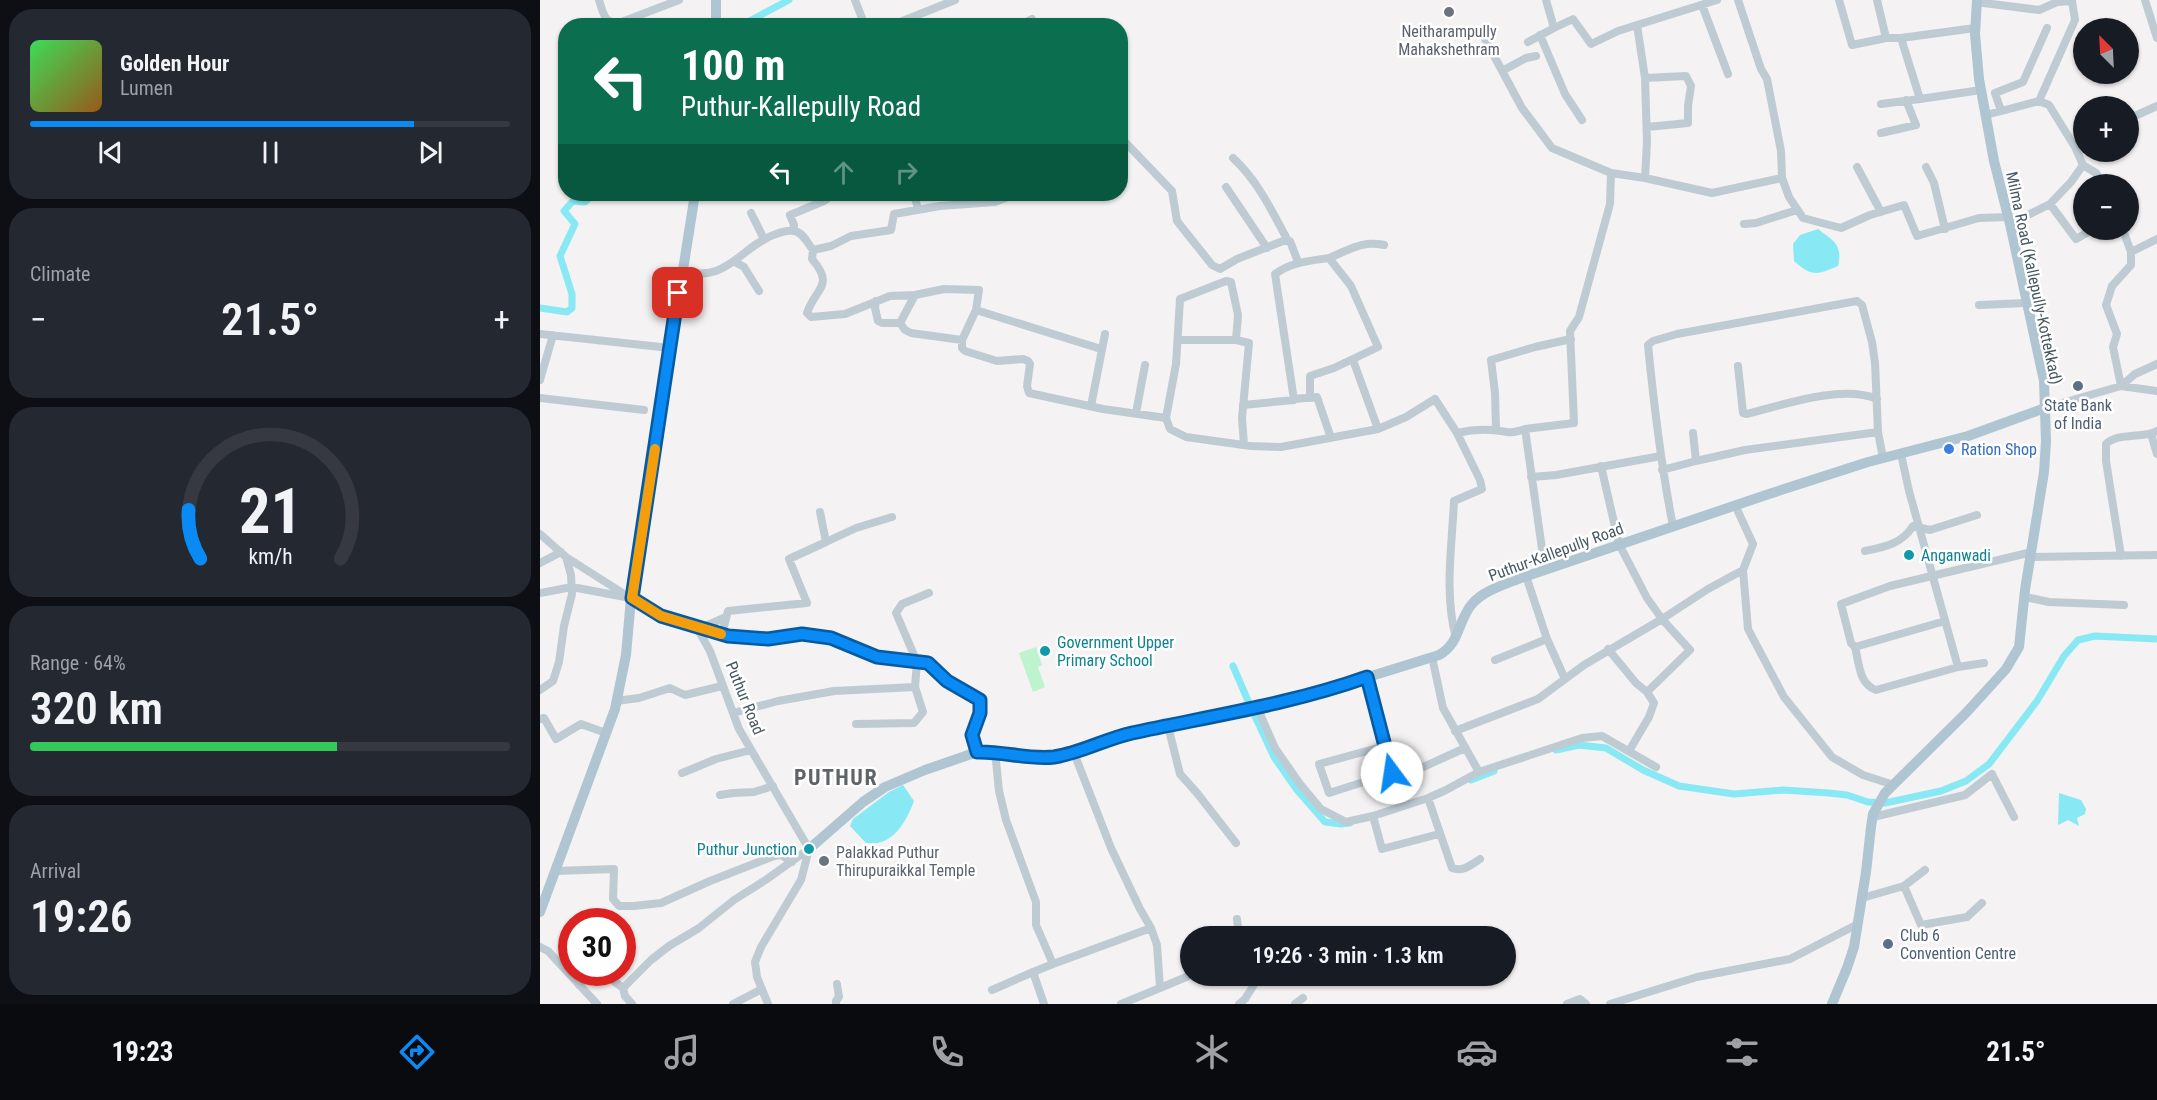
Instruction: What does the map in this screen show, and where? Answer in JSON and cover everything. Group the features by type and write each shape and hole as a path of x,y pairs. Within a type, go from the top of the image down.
{"main road":[{"path":"716,0 716,18"},
{"name":"Milma Road (Kallepully-Kottekkad)","path":"1832,1004 1848,968 1854,947 1873,816 1885,793 1965,714 2006,669 2019,646 2044,472 2046,441 2044,381 1994,161 1981,90 1975,28 1977,1"},
{"path":"540,912 606,733 626,655 632,598 694,201"},
{"name":"Puthur-Kallepully Road","path":"809,849 863,802 885,787 977,752 1031,757 1052,757 1074,753 1121,735 1304,697 1432,657 1448,650 1472,603 1483,595 1526,576 1735,505 1884,458 1968,436 2045,408"}],"street":[{"path":"599,0 605,18"},
{"path":"631,18 679,0"},
{"path":"855,0 862,18"},
{"path":"925,0 929,10"},
{"path":"910,18 955,0"},
{"path":"1546,0 1554,28"},
{"path":"1528,42 1574,19 1591,44 1637,26 1717,0"},
{"path":"1738,0 1761,69 1767,80 1781,151 1782,178 1789,197 1803,218 1840,228 1904,205 1917,236 1979,219 2009,221 2050,204 2071,182 2083,165"},
{"path":"1839,0 1852,45 1886,38 1975,28"},
{"path":"1877,0 1886,38"},
{"path":"2145,0 2157,38"},
{"path":"1977,1 2039,10 2056,2 2072,1 2075,20 2039,101"},
{"path":"1704,3 1728,74"},
{"path":"1637,26 1645,78 1647,127 1645,178"},
{"path":"2001,111 1995,93 2023,82 2047,28"},
{"path":"1540,35 1565,94 1582,120"},
{"path":"1902,38 1920,99"},
{"path":"1485,39 1522,108 1552,148 1611,173 1712,193 1782,178"},
{"path":"1502,71 1526,58 1536,56"},
{"path":"1645,78 1686,76 1691,86 1688,123 1647,127"},
{"path":"1881,104 1981,90"},
{"path":"1881,133 1916,125 1906,100"},
{"path":"1986,115 2039,101 2049,105 2073,142"},
{"path":"2139,114 2157,106"},
{"path":"1128,145 1172,191 1177,221 1212,265 1220,269 1237,259 1288,241"},
{"path":"1233,158 1246,170 1266,199 1290,241 1298,262"},
{"path":"2082,162 2097,174"},
{"path":"1926,167 1934,183 1945,228"},
{"path":"1857,168 1881,212"},
{"path":"1457,433 1477,429 1496,430 1503,434 1574,423 1570,331 1579,317 1610,204 1611,173"},
{"path":"1226,187 1267,248"},
{"path":"793,230 794,225 790,214 824,201"},
{"path":"916,201 918,209"},
{"path":"813,250 831,246 851,236 891,230 894,214 918,209 998,201"},
{"path":"2050,204 2073,235"},
{"path":"1744,224 1756,223 1797,210"},
{"path":"751,213 764,239"},
{"path":"682,270 695,275 714,273 735,262 764,239 793,230 801,234 813,250 812,259 824,276 824,286 807,313 811,317 846,314 890,296 944,290 979,290 976,310 962,340 962,348 965,351 997,361 1023,359 1028,361 1030,364 1027,386 1029,393 1166,418"},
{"path":"2131,252 2157,239"},
{"path":"2121,386 2114,347 2117,334 2106,305 2112,286 2131,265 2131,252 2127,240"},
{"path":"1294,399 1275,274 1298,262 1329,258 1362,244 1370,242 1384,245"},
{"path":"1310,398 1310,376 1353,360 1378,347 1351,285 1329,258"},
{"path":"735,262 744,267 759,291"},
{"path":"1236,340 1238,315 1231,282 1227,281 1180,299 1178,340 1166,418 1170,429 1186,437 1244,445 1281,447 1378,429 1406,417 1435,399 1457,433 1480,480 1482,489 1454,501 1449,576 1452,624 1456,638"},
{"path":"900,323 915,295"},
{"path":"876,301 878,321 900,323"},
{"path":"1673,526 1660,456 1648,345 1653,341 1669,336 1857,301 1862,305 1872,342 1878,432 1884,458"},
{"path":"1979,305 2026,303"},
{"path":"976,310 1101,350"},
{"path":"900,323 905,330 911,333 962,340"},
{"path":"540,334 670,348"},
{"path":"1092,406 1105,334"},
{"path":"540,380 553,335"},
{"path":"1496,430 1496,393 1491,360 1571,339"},
{"path":"1178,340 1236,340 1249,343 1243,405 1244,445"},
{"path":"1353,360 1378,429"},
{"path":"2121,386 2135,374 2157,364"},
{"path":"1136,413 1145,366"},
{"path":"1738,366 1743,413 1839,394 1867,394 1877,399"},
{"path":"2045,408 2121,386 2157,391"},
{"path":"1243,405 1317,397 1331,438"},
{"path":"540,398 644,410"},
{"path":"1524,429 1545,570"},
{"path":"1662,470 1745,450 1878,432"},
{"path":"1693,433 1696,461"},
{"path":"2121,556 2106,461 2106,444 2115,439 2154,433 2157,454"},
{"path":"1901,454 1958,667"},
{"path":"1531,477 1660,456"},
{"path":"1600,466 1619,544 1647,598 1662,619 1690,650 1647,692"},
{"path":"1735,505 1753,543 1743,570 1748,629 1784,697 1832,757 1863,775 1894,785"},
{"path":"820,512 826,542"},
{"path":"1865,551 1900,540 1913,526 1930,531 1977,515"},
{"path":"722,634 728,610 807,603 789,559 856,528 892,517"},
{"path":"540,534 563,554 661,616 722,634 768,639 802,634 831,638 877,657 928,663 947,681 980,700 980,713 972,735 977,752"},
{"path":"540,563 563,554"},
{"path":"540,690 553,681 559,662 572,587 571,575 563,554"},
{"path":"1984,663 1958,667 1876,690 1869,688 1863,682 1855,647 1851,643 1841,604 1890,586 2032,554 2157,555"},
{"path":"1455,731 1538,699 1608,650 1743,570"},
{"path":"1526,576 1547,639 1565,679"},
{"path":"540,593 572,587 632,598"},
{"path":"856,724 914,723 922,712 915,687 917,662 896,613 902,604 929,593"},
{"path":"2025,597 2049,602 2124,605"},
{"path":"698,627 726,617"},
{"path":"1855,647 1945,621"},
{"name":"Puthur Road","path":"698,627 710,651 739,729 809,849"},
{"path":"1495,660 1547,639"},
{"path":"1608,650 1636,683 1647,692 1654,703 1649,717 1629,751"},
{"path":"1432,657 1443,708 1479,772"},
{"path":"1367,677 1392,773"},
{"path":"616,701 639,698 670,688 685,695 722,686"},
{"path":"733,713 778,701 834,691 915,687"},
{"path":"1257,707 1275,748 1300,784 1321,809 1346,822 1373,816 1428,798 1479,772 1582,738 1602,735 1656,767"},
{"path":"540,719 544,718 556,739 581,724 606,733"},
{"path":"1168,726 1180,774 1236,843"},
{"path":"1385,746 1319,764 1329,793 1392,773 1421,768 1465,748"},
{"path":"682,773 716,759 751,750"},
{"path":"995,752 999,791 1006,820 1036,902 1036,925 1053,964"},
{"path":"1074,753 1111,848 1151,928 1157,945 1160,988"},
{"path":"1873,816 1965,795 1992,774 2013,817"},
{"path":"720,795 754,792 773,786"},
{"path":"1428,798 1453,869 1469,867 1480,859"},
{"path":"1373,816 1382,849 1439,834"},
{"path":"623,988 669,946 699,928 734,900 809,849"},
{"path":"768,1004 757,977 755,962 761,947 801,880 809,849"},
{"path":"555,871 614,869 613,899 619,906 634,906 661,903 774,856 781,855 792,862"},
{"path":"1862,898 1904,886 1924,870"},
{"path":"1904,886 1921,926 1967,917 1982,903"},
{"path":"1237,919 1238,926"},
{"path":"1610,1004 1697,977 1790,959 1858,924"},
{"path":"992,990 1053,964 1151,928"},
{"path":"540,947 548,951 558,962"},
{"path":"1033,972 1044,1004"},
{"path":"1121,1004 1180,980"},
{"path":"836,1004 839,997 837,984"},
{"path":"580,986 597,1004"},
{"path":"620,986 632,1004"},
{"path":"1239,1004 1253,986"},
{"path":"733,1004 762,989"},
{"path":"1295,1004 1303,998"},
{"path":"1567,1004 1580,999 1586,1004"}],"green space":[{"path":"1036,647 1042,665 1038,667 1045,687 1033,692 1019,653"}],"water":[{"path":"1818,229 1836,244 1839,259 1838,266 1815,273 1806,270 1794,261 1793,244 1800,235"},
{"path":"903,785 914,801 902,826 887,839 878,843 866,843 850,826 853,819 889,792"},
{"path":"2059,793 2081,800 2086,809 2085,814 2077,818 2079,826 2068,820 2058,825"}],"waterway":[{"path":"755,18 789,0"},
{"path":"540,308 567,312 572,308 572,294 560,256 575,224 564,211 573,201"},
{"path":"573,201 586,201"},
{"path":"1556,750 1579,745 1606,748 1643,770 1679,786 1734,794 1783,790 1829,793 1847,795 1868,802 1885,803 1941,791 1966,781 1989,764 2037,701 2064,656 2078,640 2095,636 2157,639"},
{"path":"1233,666 1249,703"},
{"path":"1254,714 1274,757 1297,790 1325,822 1350,823"},
{"path":"1471,780 1494,771"}],"slow traffic":[{"path":"655,449 632,598 661,616 721,634"}],"place":[{"name":"Neitharampully Mahakshethram","path":"1449,12"},
{"name":"State Bank of India","path":"2078,386"},
{"name":"Ration Shop","path":"1949,449"},
{"name":"Anganwadi","path":"1909,555"},
{"name":"Government Upper Primary School","path":"1045,651"},
{"name":"Puthur Junction","path":"809,849"},
{"name":"Palakkad Puthur Thirupuraikkal Temple","path":"824,861"},
{"name":"Club 6 Convention Centre","path":"1888,944"}],"district":[{"name":"PUTHUR","path":"836,777"}],"route":[{"path":"678,293 632,598 643,606 661,616 728,636 768,639 802,634 831,638 877,657 928,663 947,681 980,700 980,713 972,735 977,752 1031,757 1069,754 1121,735 1281,702 1367,677 1392,773"}]}
